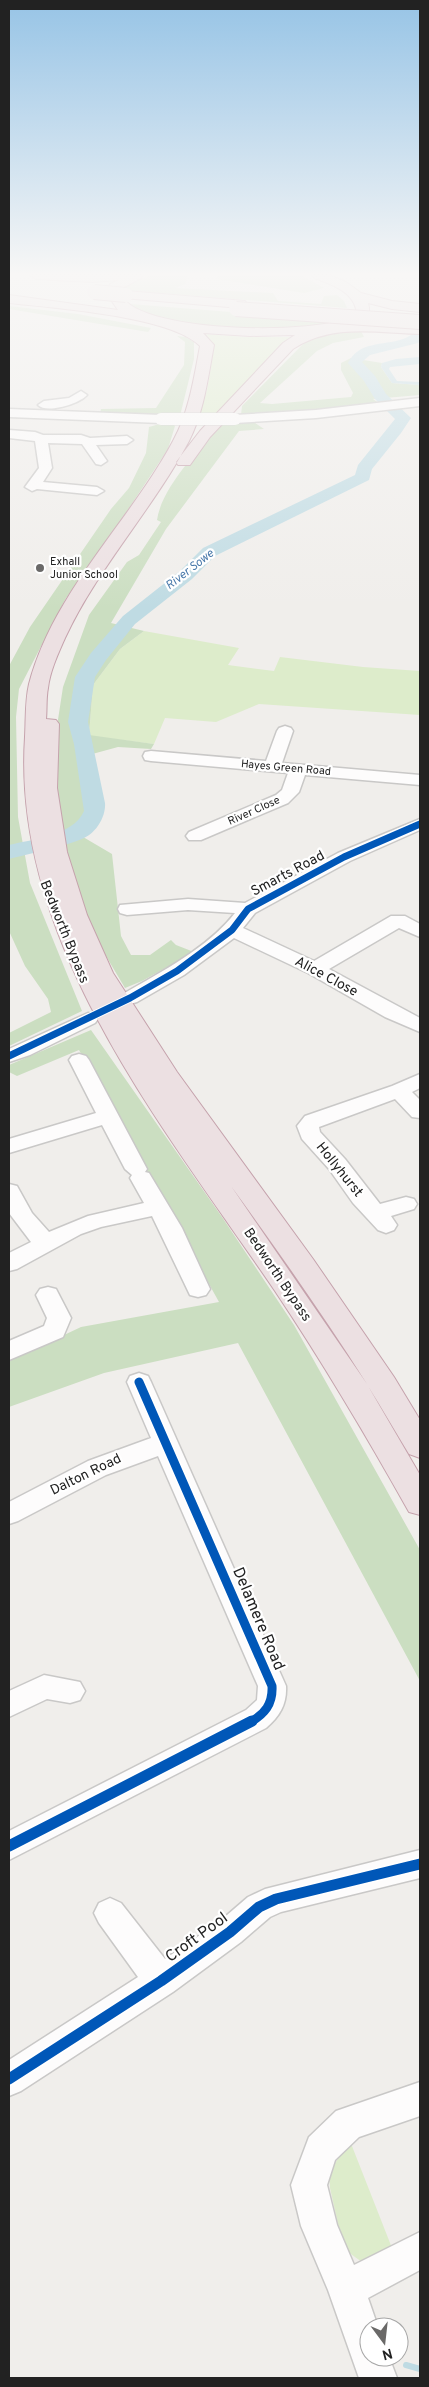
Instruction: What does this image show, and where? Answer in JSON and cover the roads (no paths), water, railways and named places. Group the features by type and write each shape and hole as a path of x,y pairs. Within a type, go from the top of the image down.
{"highway":[{"name":"Bedworth Bypass","path":"200,386 189,425 181,442 67,614 49,651 38,687 29,728 27,767 40,810 54,913 80,977 145,1084 301,1285 325,1321 384,1384 420,1446"},
{"name":"Bedworth Bypass","path":"40,810 48,726 55,692 78,624 109,572 186,458 205,434 250,386"},
{"name":"Bedworth Bypass","path":"325,1321 356,1393 420,1503"}],"street":[{"path":"14,413 72,401 80,396"},
{"path":"14,413 161,419 235,418 284,416 420,402"},
{"path":"9,434 36,436 41,439 73,438 87,442 127,440"},
{"path":"41,439 46,468 33,486 97,490"},
{"path":"87,442 96,461 118,459"},
{"path":"272,767 285,730"},
{"name":"Hayes Green Road","path":"151,756 298,770 420,778"},
{"name":"River Close","path":"195,837 282,799 290,792 298,770"},
{"name":"Smarts Road","path":"130,998 177,972 232,930 248,909 344,857 420,824"},
{"path":"127,909 215,899 248,909"},
{"path":"314,969 398,920 420,931"},
{"name":"Alice Close","path":"232,930 314,969 420,1026"},
{"path":"9,1056 88,1019"},
{"path":"79,1060 107,1117 171,1228 187,1268 198,1289"},
{"path":"420,1080 399,1091 420,1112"},
{"name":"Hollyhurst","path":"399,1091 313,1121 308,1130 337,1164 361,1198 380,1219 406,1204"},
{"path":"9,1146 107,1117"},
{"path":"9,1191 22,1217 46,1244"},
{"path":"9,1263 73,1229 96,1221 158,1207"},
{"path":"9,1351 54,1331 59,1318 48,1295"},
{"name":"Delamere Road","path":"9,1846 256,1719 266,1711 273,1699 272,1686 140,1382"},
{"name":"Dalton Road","path":"9,1514 97,1468 166,1443"},
{"path":"9,1705 44,1686 70,1690"},
{"name":"Croft Pool","path":"9,2079 161,1981 230,1932 259,1907 276,1899 420,1864"},
{"name":"Croft Pool","path":"110,1913 161,1981"},
{"path":"359,2324 346,2288 319,2226 309,2185 322,2149 348,2123 420,2099"},
{"path":"346,2288 420,2250"}],"waterway":[{"name":"River Sowe","path":"9,852 78,833 91,820 95,811 94,803 91,795 84,744 78,722 85,677 98,657 129,620 186,575 209,552 363,477 364,468 396,430 403,418 380,396 374,386"},
{"path":"409,2366 420,2369"}],"place":[{"name":"Exhall Junior School","path":"40,568"}]}
